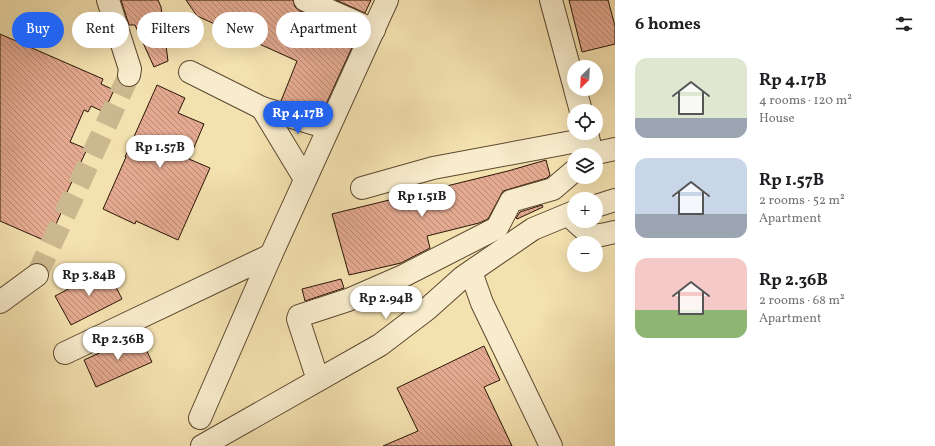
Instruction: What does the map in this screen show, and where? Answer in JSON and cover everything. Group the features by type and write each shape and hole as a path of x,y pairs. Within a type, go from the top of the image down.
{"street":[{"path":"108,0 130,69 129,75"},
{"path":"305,0 374,30"},
{"path":"200,418 305,179 387,0"},
{"path":"551,0 567,60"},
{"path":"190,72 262,108 328,128"},
{"path":"262,108 305,179"},
{"path":"362,188 433,168 590,145 615,149"},
{"path":"318,380 298,319 299,316 348,300 403,276 497,228 511,201 553,189 567,176"},
{"path":"603,204 615,200"},
{"path":"202,446 380,345 426,310 463,277 533,229 567,219"},
{"path":"585,228 594,236 615,232"},
{"path":"65,353 271,255"},
{"path":"471,272 482,303 551,446"},
{"path":"0,302 37,275"}],"building":[{"path":"121,0 158,0 162,12 137,12 137,29 135,25 129,25 129,12 125,12"},
{"path":"186,0 293,0 295,7 302,12 276,12 276,48 352,48 322,113 281,101 297,61 268,48 268,12 212,12 212,23 204,19 204,12 194,12"},
{"path":"336,0 371,0 365,12"},
{"path":"569,0 608,0 615,26 615,44 582,52"},
{"path":"0,34 12,39 12,48 32,48 103,79 101,84 114,90 104,112 91,106 88,112 84,110 70,142 87,149 62,203 65,204 48,242 0,221"},
{"path":"145,48 166,48 168,61 154,67"},
{"path":"157,85 185,98 178,113 204,124 189,159 210,168 178,240 136,221 135,224 103,209"},
{"path":"546,160 550,175 547,178 503,191 488,219 479,223 427,236 430,248 401,263 349,275 332,214 508,171"},
{"path":"542,205 543,207 517,219 516,218 520,212"},
{"path":"107,269 122,299 71,325 55,296"},
{"path":"341,279 344,288 305,301 302,289"},
{"path":"139,335 152,362 96,387 84,360"},
{"path":"484,346 500,380 484,387 512,446 383,446 418,431 397,388"}],"tunnel":[{"path":"37,275 129,75"}]}
